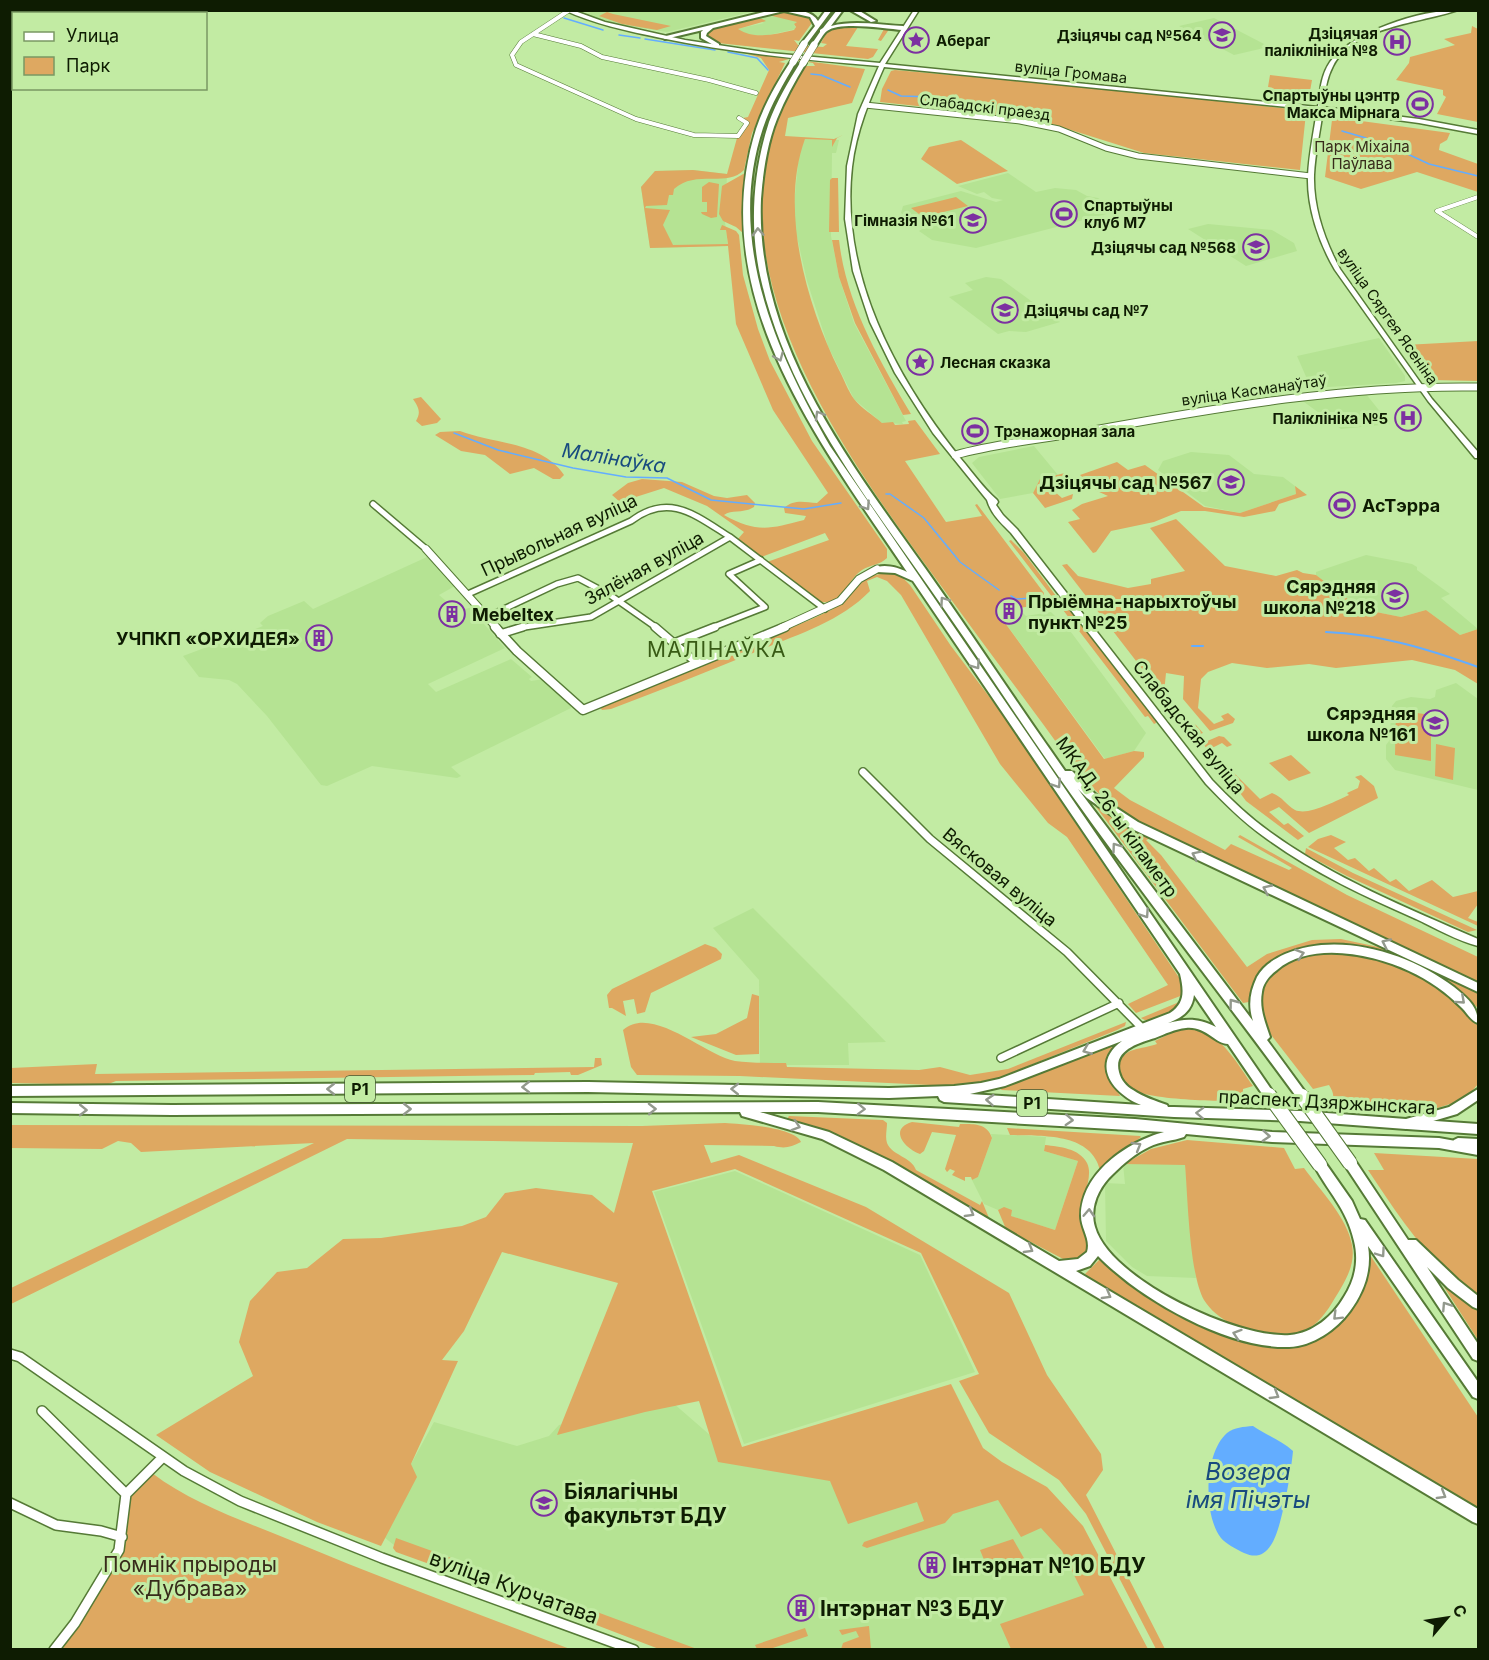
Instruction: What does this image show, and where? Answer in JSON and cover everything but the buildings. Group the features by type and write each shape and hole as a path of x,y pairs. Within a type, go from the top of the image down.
{"main road":[{"path":"663,36 763,10"},
{"path":"663,36 784,10 809,14 816,19 817,25"},
{"path":"769,116 772,96 804,44 829,10"},
{"path":"769,116 822,32 840,10"},
{"path":"853,10 865,19 903,28"},
{"name":"Слабадская вуліца","path":"916,10 881,65 849,157 847,187 849,236 857,277 878,333 901,378 931,424 991,500 993,507 1209,782 1229,803 1271,838 1301,857 1479,943"},
{"name":"вуліца Сяргея Ясеніна","path":"1456,10 1392,26 1366,36 1347,47 1328,66 1311,176 1314,214 1327,251 1421,388 1479,456"},
{"name":"вуліца Громава","path":"567,11 622,28 717,45 881,65 1320,108 1414,120 1479,132"},
{"path":"822,32 834,26 851,23 903,28"},
{"path":"711,27 704,32 703,37 717,45"},
{"name":"МКАД, 26-ы кіламетр","path":"769,116 760,168 757,211 759,246 773,312 800,379 850,465 1045,750 1281,1066 1391,1223"},
{"name":"МКАД, 26-ы кіламетр","path":"769,116 749,166 746,208 749,250 758,302 788,378 805,411 918,583 1240,1055 1348,1205"},
{"path":"877,569 891,558 893,544"},
{"path":"877,569 903,572 918,583"},
{"path":"1045,750 1091,796 1134,825 1479,988"},
{"path":"1281,1066 1255,1016 1254,998 1265,971 1299,953 1331,949 1382,956 1440,984 1466,1004 1479,1019"},
{"path":"1174,1112 1136,1098 1120,1086 1114,1077 1112,1061 1125,1045 1186,1007 1190,990 1186,974"},
{"path":"889,1093 991,1086 1145,1032 1180,1023 1203,1025 1216,1031 1240,1055"},
{"name":"Р1","path":"10,1091 588,1087 889,1093 1174,1112"},
{"path":"1406,1124 1453,1112 1479,1094"},
{"name":"Р1","path":"10,1107 172,1110 818,1107 1124,1124 1207,1131"},
{"path":"719,1108 787,1123 845,1144 932,1190 1479,1517"},
{"name":"праспект Дзяржынскага","path":"1174,1112 1300,1116 1479,1129"},
{"path":"1207,1131 1155,1138 1130,1150 1116,1161 1094,1185 1088,1220 1095,1240 1128,1276 1194,1316 1248,1337 1291,1341 1311,1335 1334,1320 1357,1289 1364,1265 1363,1244 1348,1205"},
{"name":"праспект Дзяржынскага","path":"1207,1131 1272,1137 1479,1144"},
{"path":"1439,1143 1479,1150"},
{"path":"1348,1205 1479,1393"},
{"path":"1391,1223 1427,1261 1479,1303"},
{"path":"1391,1223 1479,1355"},
{"path":"1056,1266 1072,1268 1080,1266 1094,1254 1095,1240"}],"street":[{"path":"567,11 533,34 514,51 512,59 516,65 636,119 694,135 723,137 740,135 747,123 739,118"},
{"path":"533,34 581,46 602,57 700,77 756,93"},
{"name":"Слабадскі праезд","path":"866,105 1020,121 1059,129 1106,148 1138,156 1311,176"},
{"path":"1479,197 1437,211 1479,237"},
{"name":"вуліца Касманаўтаў","path":"955,455 973,455 1037,441 1269,399 1325,393 1479,387"},
{"path":"373,504 420,542 468,594 500,634 583,710 825,609 840,601 864,575 877,569"},
{"name":"Прывольная вуліца","path":"468,594 631,521 653,507 665,507 699,518"},
{"name":"Зялёная вуліца","path":"500,634 526,626 591,617 730,537 699,518"},
{"path":"730,537 825,609"},
{"path":"674,643 765,607 729,574 761,560"},
{"path":"487,616 573,578 587,582 618,601 697,663"},
{"name":"Вясковая вуліца","path":"863,772 930,838 1067,952 1145,1032"},
{"path":"1001,1058 1121,1005"},
{"name":"вуліца Курчатава","path":"15,1355 205,1484 240,1501 381,1558 634,1650"},
{"path":"42,1411 126,1494"},
{"path":"54,1650 75,1623 119,1550 126,1494 164,1457"},
{"path":"10,1503 56,1525 101,1531 122,1537"}],"shaded area":[{"path":"598,10 755,11 667,32 621,25 584,14"},
{"path":"771,13 769,15 771,16 798,22 794,24 796,29 764,36 745,34 737,29 764,23 752,18"},
{"name":"Дзіцячы сад №564","path":"1214,18 1266,45 1261,46 1264,48 1234,55 1179,26"},
{"path":"805,139 839,140 836,153 832,153 831,236 839,277 854,323 906,421 902,422 903,424 882,423 854,399 828,346 807,281 795,228 794,205 799,154"},
{"path":"693,170 727,174 725,222 728,246 650,248 641,187 655,171"},
{"path":"1008,173 1036,192 1055,188 1076,190 1087,196 1098,198 1118,211 976,248 932,240 901,213 903,206 961,191 996,202 1003,200 992,198 984,192 977,194 958,186"},
{"name":"Дзіцячы сад №568","path":"1208,224 1272,230 1294,243 1297,251 1246,266 1188,229"},
{"name":"Дзіцячы сад №7","path":"986,277 1001,279 1060,322 1026,332 1009,331 998,334 949,297 973,290 965,283"},
{"path":"1379,338 1405,376 1405,381 1311,388 1297,356"},
{"path":"1366,394 1390,424 1341,429 1300,399"},
{"path":"1034,446 1058,475 1040,479 1033,493 1000,499 972,463 979,457"},
{"name":"Дзіцячы сад №567","path":"1191,452 1229,455 1254,474 1283,477 1295,486 1296,494 1240,513 1205,506 1158,470 1163,461"},
{"name":"Сярэдняя школа №218","path":"1366,555 1417,567 1417,570 1450,594 1441,598 1478,629 1460,635 1426,610 1401,617 1361,609 1316,575 1316,572"},
{"path":"427,557 455,586 439,595 458,611 473,607 483,615 484,624 505,648 428,684 436,692 511,659 532,677 529,679 531,681 544,679 572,705 571,708 451,767 461,776 457,778 372,766 327,786 321,785 267,716 237,684 229,680 199,677 183,656 263,626 260,623 268,616 304,601 313,609"},
{"path":"1022,612 1026,616 1051,612 1059,616 1146,733 1134,751 1105,759 1001,617"},
{"name":"Сярэдняя школа №161","path":"1456,683 1478,699 1478,790 1395,770 1386,759 1392,706 1396,701 1411,697 1430,699 1435,697 1436,690"},
{"path":"753,908 886,1042 848,1043 849,1065 760,1065 759,980 713,928"},
{"path":"991,1134 1046,1137 1044,1151 1078,1161 1055,1230 1010,1216 1011,1210 998,1210 984,1204 972,1180 978,1177 992,1138"},
{"path":"1123,1164 1185,1164 1196,1278 1147,1276 1132,1267 1106,1241 1105,1183 1125,1184"},
{"path":"735,1171 920,1255 975,1372 744,1444 654,1192"},
{"path":"665,1396 741,1462 1004,1484 1070,1547 1100,1600 1018,1649 672,1649 399,1549 375,1530 434,1422 517,1446 549,1436 559,1425"}],"green space":[{"path":"786,11 808,15 814,20 799,41 794,40 798,45 823,47 827,44 821,43 830,29 846,24 890,28 881,41 878,40 884,29 858,27 846,46 878,49 873,57 868,59 718,43 705,36 705,32 718,26 754,18 766,21 738,29 758,35 794,30 796,27 794,24 797,22 768,15"},
{"path":"607,12 671,26 657,30 622,24 599,16"},
{"path":"1472,26 1478,29 1478,122 1437,114 1446,97 1443,95 1443,90 1396,80 1409,63 1410,57 1455,45 1444,39 1471,33"},
{"path":"741,52 865,69 852,103 788,118 785,136 834,139 843,135 837,138 832,147 832,140 805,139 798,167 795,196 796,226 807,287 817,316 839,370 857,402 882,423 909,424 908,421 915,420 940,454 905,461 946,522 982,516 975,505 977,504 1044,593 1041,605 1003,610 1006,615 1000,616 1104,759 1134,751 1144,752 1144,757 1114,788 1130,800 1225,850 1231,844 1289,870 1292,868 1238,837 1240,835 1347,895 1478,957 1478,982 1141,822 1108,802 1082,778 899,528 858,468 820,404 789,337 768,269 761,200 772,132 805,66 815,66 813,63 789,59 779,62 785,63 752,133 744,170 729,178 701,179 683,183 674,189 673,195 669,195 667,205 646,206 645,208 670,210 663,225 673,245 728,244 726,230 720,230 722,225 736,231 739,235 743,275 758,329 770,361 812,441 887,549 887,558 862,570 835,600 820,602 767,562 829,540 825,533 761,557 738,539 744,532 707,506 664,488 620,502 612,495 628,483 642,479 682,482 714,496 727,498 747,495 755,503 754,507 724,515 745,525 763,528 804,520 806,516 785,513 784,508 795,502 817,503 828,493 773,410 736,324 728,246 650,248 641,187 655,171 693,170 727,174 737,138 749,123 743,118 748,117 769,70 761,58"},
{"path":"891,71 1108,89 1299,110 1306,113 1300,170 1144,153 1036,119 880,102 882,89"},
{"path":"1270,75 1312,80 1309,97 1267,93"},
{"name":"Парк Міхаіла Паўлава","path":"1339,118 1450,133 1447,140 1440,144 1439,150 1478,164 1478,192 1417,172 1361,189 1325,177 1332,120"},
{"path":"961,140 1008,171 957,184 921,159 929,147"},
{"path":"745,173 742,206 743,233 723,221 719,214 722,186"},
{"path":"838,178 839,232 829,232 830,180"},
{"path":"709,182 719,184 717,217 711,218 701,212 707,212 707,202 702,202 702,187"},
{"path":"956,197 968,206 923,217 911,208"},
{"path":"832,240 839,240 856,309 887,373 911,414 903,415 855,323 839,277"},
{"path":"1478,341 1478,381 1432,380 1405,345"},
{"path":"421,397 441,419 437,423 422,426 416,421 419,410 413,399"},
{"path":"460,431 530,450 555,464 564,475 560,479 553,479 534,468 510,474 485,455 461,451 435,435 440,432"},
{"path":"1117,462 1128,470 1145,465 1204,507 1240,513 1296,494 1295,486 1307,495 1279,504 1275,511 1244,517 1205,511 1181,511 1154,522 1111,531 1093,553 1068,522 1080,519 1072,510 1082,504 1108,496 1097,491 1080,475"},
{"path":"1065,473 1070,477 1047,485 1062,498 1073,494 1072,499 1045,508 1033,493 1040,479"},
{"path":"1176,519 1225,566 1276,576 1297,570 1316,575 1361,609 1401,617 1426,610 1460,635 1478,629 1478,684 1455,670 1412,660 1336,668 1309,664 1267,668 1232,663 1208,672 1201,679 1198,708 1214,724 1224,720 1221,716 1228,713 1235,719 1233,723 1210,731 1183,699 1184,676 1166,673 1164,693 1187,721 1196,725 1203,733 1194,736 1062,565 1067,564 1078,576 1128,588 1151,584 1151,579 1185,571 1150,528"},
{"path":"1011,540 1024,553 1062,604 1059,606 1009,541"},
{"path":"887,573 900,575 910,585 951,646 1003,715 1182,982 1187,1000 1182,1010 1157,1020 1141,1018 1184,1000 1183,995 1136,1013 1128,1004 1168,985 1067,837 1048,823 1000,764 901,595 887,581 877,577 867,581 870,591 858,602 815,628 611,709 602,710 600,707 812,619 833,609 869,576"},
{"path":"1068,609 1156,719 1156,723 1154,724 1148,716 1145,717 1063,610"},
{"path":"1396,710 1431,715 1431,761 1395,755"},
{"path":"1219,736 1224,737 1232,745 1227,747 1222,743 1210,749 1260,799 1272,793 1295,810 1307,811 1349,795 1347,793 1358,788 1360,781 1355,777 1361,775 1374,786 1378,798 1309,833 1279,807 1269,812 1284,825 1288,823 1304,836 1298,840 1246,801 1204,745 1205,742"},
{"path":"1436,744 1455,748 1453,780 1435,776"},
{"path":"1291,755 1311,773 1289,781 1269,763"},
{"path":"1090,799 1113,817 1151,838 1146,840 1161,855 1247,967 1267,954 1312,940 1341,939 1383,948 1478,992 1478,1008 1447,981 1389,956 1308,949 1256,979 1249,1002 1243,1003"},
{"path":"1331,835 1346,842 1334,848 1348,860 1355,858 1369,871 1374,868 1390,882 1396,879 1409,891 1432,880 1453,897 1478,891 1478,904 1468,918 1478,922 1478,926 1308,847 1318,839"},
{"path":"1306,848 1353,873 1477,930 1468,932 1347,876 1305,854"},
{"path":"705,944 716,948 722,954 721,959 651,993 645,1012 637,1014 634,999 623,1001 626,1016 609,1008 607,995 612,989"},
{"path":"1327,953 1364,957 1399,967 1432,984 1471,1017 1479,1033 1478,1084 1466,1098 1453,1106 1450,1104 1425,1112 1330,1107 1333,1096 1329,1085 1313,1089 1268,1031 1261,1013 1260,998 1263,985 1282,967 1311,956"},
{"path":"752,994 759,996 759,1054 736,1055 691,1037 716,1034 747,1018"},
{"path":"1126,1022 1125,1026 1117,1030 991,1081 951,1086 740,1076 637,1075 631,1067 623,1030 635,1024 648,1023 663,1027 722,1057 735,1061 786,1063 787,1067 919,1070 940,1067 970,1075 1008,1069"},
{"path":"1194,1028 1204,1031 1221,1043 1235,1060 1253,1086 1243,1089 1246,1102 1162,1097 1132,1090 1124,1084 1117,1067 1124,1055 1157,1044 1155,1041 1177,1030"},
{"path":"1123,1040 1124,1042 1110,1053 1105,1068 1109,1080 1120,1096 1001,1090 1002,1087"},
{"path":"595,1058 601,1058 602,1065 578,1075 571,1075 570,1072 535,1073 534,1075 116,1081 106,1085 11,1083 11,1068 97,1064 95,1074 594,1067"},
{"path":"789,1116 883,1120 887,1123 887,1143 893,1151 914,1165 916,1170 980,1205 982,1201 989,1218 901,1167 839,1135 787,1119"},
{"path":"912,1122 959,1127 960,1124 975,1124 987,1129 992,1138 978,1177 972,1180 971,1177 965,1177 965,1181 952,1175 955,1171 950,1169 947,1172 945,1169 956,1135 932,1132 924,1151 920,1154 909,1148 901,1139 900,1134 905,1125"},
{"path":"725,1123 779,1130 797,1137 801,1142 785,1147 704,1145 711,1163 739,1155 866,1207 1009,1293 1047,1375 1101,1454 1103,1470 1086,1495 1165,1649 1156,1649 1086,1514 1059,1480 989,1433 959,1381 979,1374 921,1253 735,1169 652,1191 742,1447 951,1384 983,1448 1002,1462 1047,1487 1083,1526 1148,1649 1011,1649 1000,1624 1084,1595 1062,1551 1041,1528 1021,1537 998,1500 953,1514 945,1523 867,1548 862,1546 864,1542 924,1521 917,1502 848,1524 830,1481 718,1462 699,1401 645,1412 557,1435 618,1283 502,1252 464,1331 442,1360 458,1361 411,1464 417,1477 381,1546 317,1522 210,1472 156,1435 253,1376 239,1342 250,1301 277,1272 307,1268 343,1239 381,1238 462,1226 486,1217 505,1193 536,1188 592,1195 614,1213 633,1143 347,1139 11,1304 11,1288 314,1143 141,1152 131,1143 118,1141 102,1149 11,1148 11,1125 642,1126"},
{"path":"1007,1128 1141,1137 1100,1170 1095,1158 1076,1142 1050,1136 1010,1135"},
{"path":"1187,1140 1284,1148 1295,1169 1304,1168 1332,1204 1349,1235 1353,1251 1352,1262 1347,1278 1335,1298 1314,1325 1301,1332 1287,1335 1255,1333 1225,1320 1204,1300 1199,1288 1192,1254 1185,1165 1124,1164 1151,1149"},
{"path":"1045,1145 1074,1151 1084,1158 1089,1169 1081,1214 1088,1243 1085,1254 1079,1260 1067,1261 1006,1229 998,1210 1004,1207 1012,1210 1011,1216 1055,1230 1078,1161 1044,1151"},
{"path":"1374,1153 1478,1159 1478,1297 1445,1270 1404,1223 1368,1170 1384,1170"},
{"path":"1370,1255 1478,1417 1478,1511 1096,1283 1085,1274 1101,1258 1113,1270 1162,1306 1216,1331 1247,1341 1332,1329 1351,1309 1368,1271"},
{"path":"1444,1287 1478,1311 1478,1340"},
{"name":"Помнік прыроды «Дубрава»","path":"152,1473 203,1504 240,1520 570,1649 62,1650 120,1556 126,1532 129,1495"},
{"path":"396,1538 457,1560 446,1570 396,1552 393,1548"},
{"path":"1013,1539 1032,1572 1025,1572 1020,1561 989,1572 980,1550"},
{"path":"578,1605 697,1649 659,1649 578,1618"},
{"path":"869,1626 871,1649 841,1649 843,1643 859,1637 856,1631 842,1635 839,1630"},
{"path":"805,1628 808,1636 770,1649 757,1649 755,1645"}],"water":[{"name":"Возера імя Пічэты","path":"1253,1426 1293,1451 1279,1527 1271,1545 1265,1552 1256,1556 1248,1555 1221,1538 1215,1528 1209,1500 1210,1469 1219,1442 1233,1430"}],"waterway":[{"path":"564,18 603,30"},
{"path":"619,35 640,38"},
{"path":"645,39 715,50"},
{"path":"728,52 757,58 768,70"},
{"path":"811,74 821,75 850,87"},
{"path":"888,90 901,96 934,97"},
{"path":"1342,131 1366,138"},
{"path":"1384,143 1429,164 1478,176"},
{"name":"Малінаўка","path":"454,433 498,450 573,468 626,477 667,478 711,500 804,509 841,503"},
{"name":"Малінаўка","path":"886,494 890,494 924,518 960,562 999,590"},
{"name":"Малінаўка","path":"1011,596 1016,599 1036,598"},
{"name":"Малінаўка","path":"1326,632 1346,633 1403,643 1478,667"},
{"name":"Малінаўка","path":"1192,646 1203,646"}],"place":[{"name":"Дзіцячы сад №564","path":"1222,35"},
{"name":"Абераг","path":"916,40"},
{"name":"Дзіцячая паліклініка №8","path":"1397,42"},
{"name":"Спартыўны цэнтр Макса Мірнага","path":"1420,104"},
{"name":"Спартыўны клуб М7","path":"1064,214"},
{"name":"Гімназія №61","path":"973,220"},
{"name":"Дзіцячы сад №568","path":"1256,247"},
{"name":"Дзіцячы сад №7","path":"1005,310"},
{"name":"Лесная сказка","path":"920,362"},
{"name":"Паліклініка №5","path":"1408,418"},
{"name":"Трэнажорная зала","path":"975,431"},
{"name":"Дзіцячы сад №567","path":"1231,482"},
{"name":"АсТэрра","path":"1342,505"},
{"name":"Сярэдняя школа №218","path":"1395,596"},
{"name":"Прыёмна-нарыхтоўчы пункт №25","path":"1009,611"},
{"name":"Mebeltex","path":"452,614"},
{"name":"УЧПКП «ОРХИДЕЯ»","path":"319,638"},
{"name":"Сярэдняя школа №161","path":"1435,723"},
{"name":"Біялагічны факультэт БДУ","path":"544,1503"},
{"name":"Інтэрнат №10 БДУ","path":"932,1565"},
{"name":"Інтэрнат №3 БДУ","path":"801,1608"}],"district":[{"name":"МАЛІНАЎКА","path":"717,649"}]}
